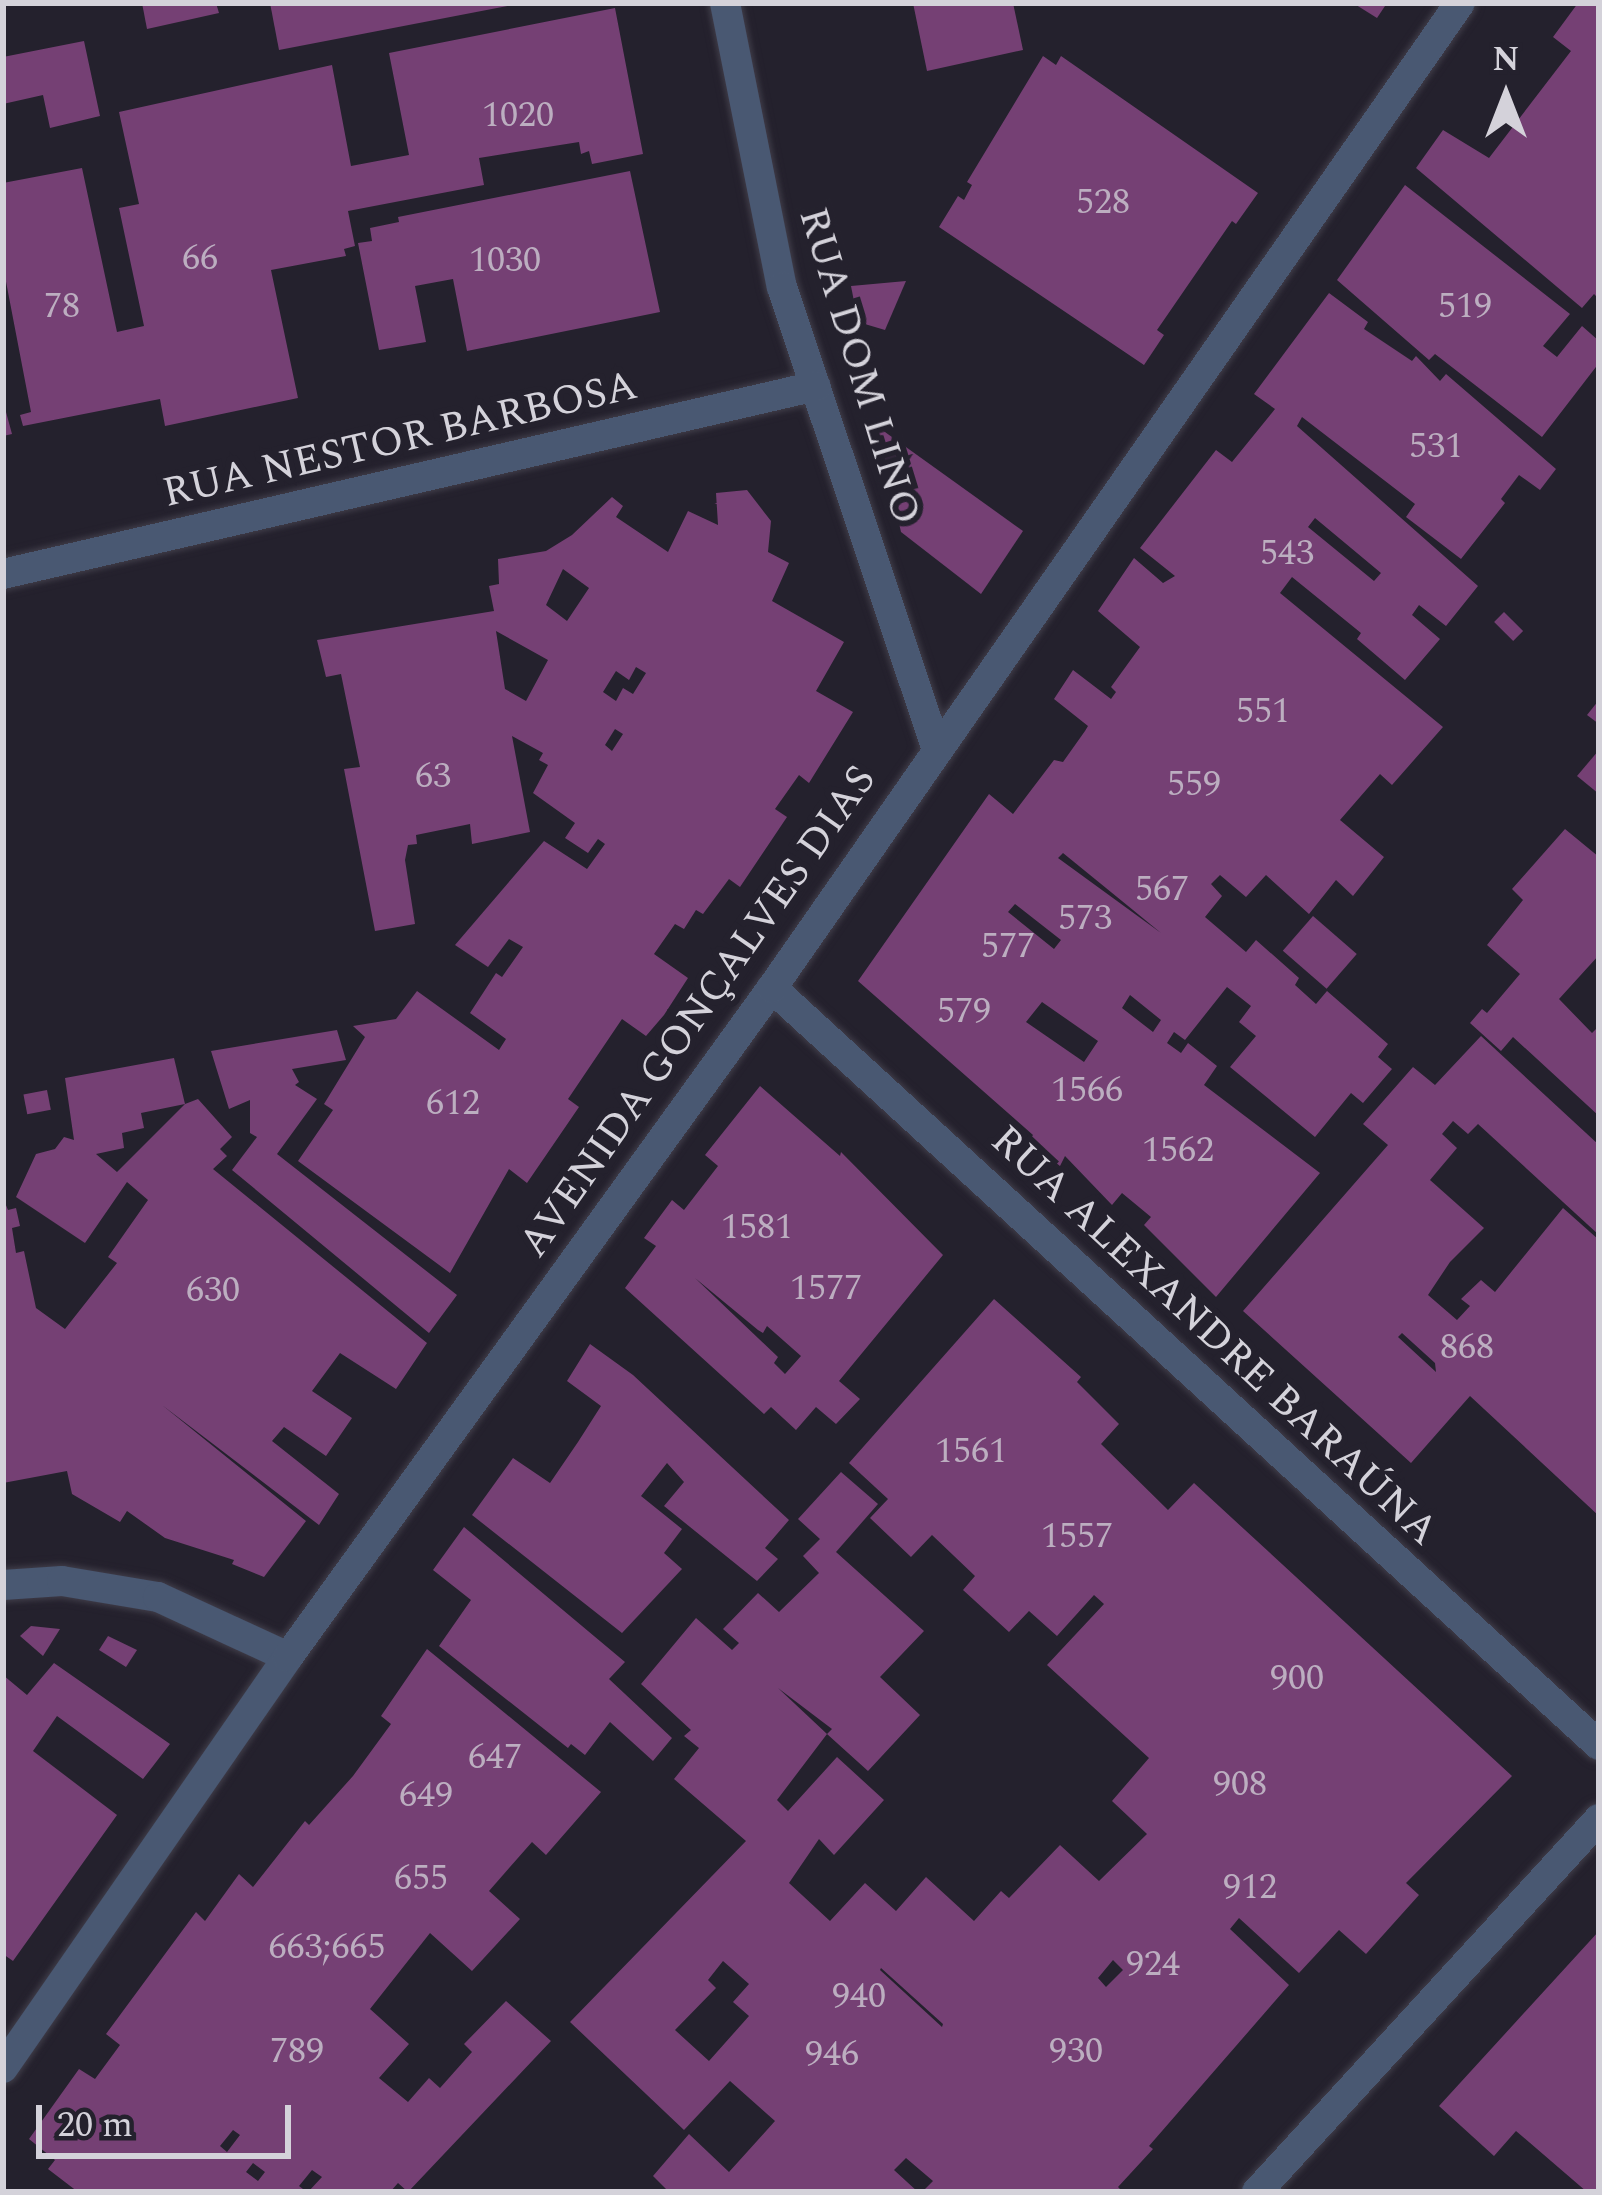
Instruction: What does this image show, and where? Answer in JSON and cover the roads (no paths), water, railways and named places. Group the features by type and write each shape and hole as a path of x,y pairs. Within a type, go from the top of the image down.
{"street":[{"name":"RUA DOM LINO","path":"725,3 782,287 936,747"},
{"name":"AVENIDA GONÇALVES DIAS","path":"3,2068 288,1657 772,988 1460,3"},
{"name":"RUA NESTOR BARBOSA","path":"3,574 816,386"},
{"name":"RUA ALEXANDRE BARAÚNA","path":"772,988 1599,1745"},
{"path":"3,1585 62,1581 158,1597 288,1657"},
{"path":"1257,2192 1599,1819"}]}
